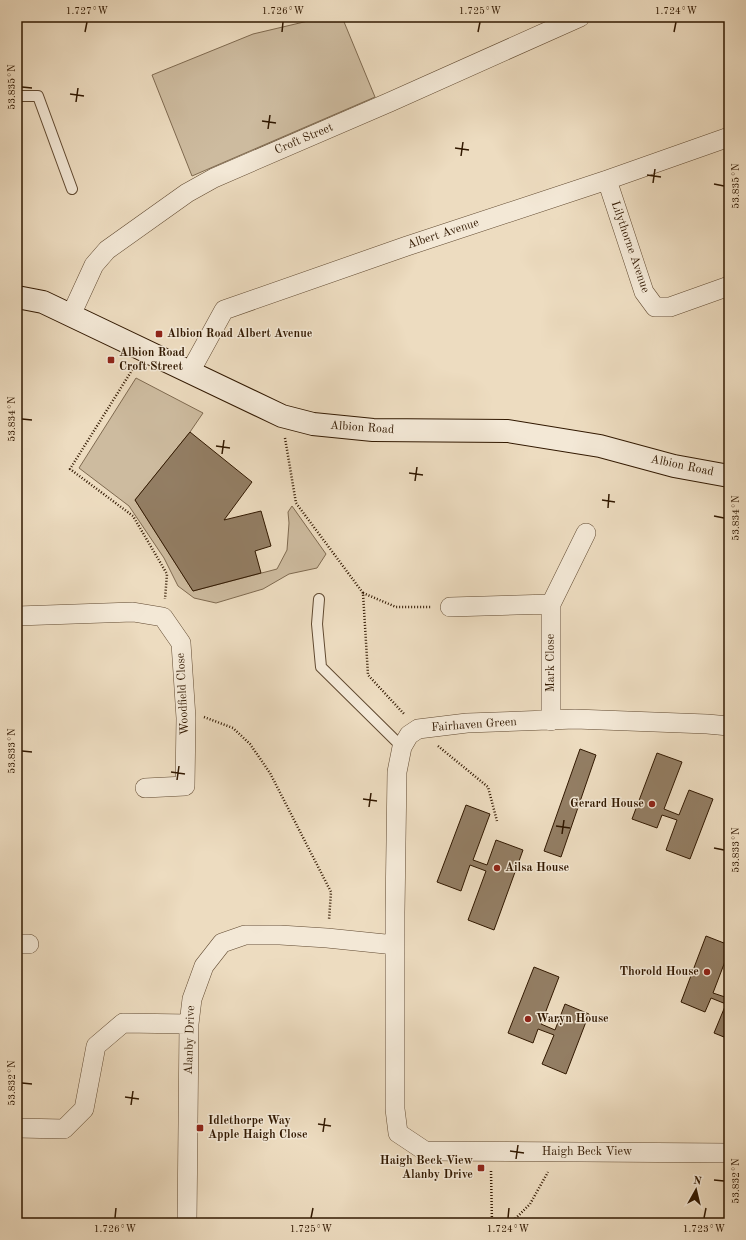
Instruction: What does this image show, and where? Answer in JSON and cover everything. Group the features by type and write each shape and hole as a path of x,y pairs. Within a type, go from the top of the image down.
{"street":[{"name":"Croft Street","path":"71,315 94,265 107,250 187,193 214,178 397,99 580,17"},
{"name":"Albert Avenue","path":"190,372 224,310 407,246 608,180 729,137"},
{"name":"Lilythorne Avenue","path":"608,180 644,292 655,307 670,307 729,286"},
{"name":"Albion Road","path":"17,297 43,302 282,416 313,424 373,430 508,431 600,446 674,466 729,476"},
{"name":"Mark Close","path":"551,721 551,604 586,533"},
{"path":"450,606 551,604"},
{"path":"17,616 133,612 163,617"},
{"name":"Woodfield Close","path":"145,788 185,786 186,718 181,643 163,617"},
{"name":"Fairhaven Green","path":"395,945 397,772 402,747 410,735 418,729 467,723 574,719 729,726"},
{"name":"Alanby Drive","path":"187,1223 189,1024 192,1000 204,966 222,943 245,935 280,935 327,938 395,945"},
{"name":"Haigh Beck View","path":"395,945 395,1109 398,1133 424,1151 729,1153"},
{"path":"17,1128 64,1129 84,1109 96,1046 123,1023 189,1024"}],"lane":[{"path":"17,96 38,96 72,189"},
{"path":"319,599 316,624 321,667 402,747"}],"path":[{"path":"144,350 70,469 133,516 168,574 163,617"},
{"path":"282,416 296,503 363,593 396,607 450,606"},
{"path":"363,593 368,675 418,729 488,787 497,821"},
{"path":"186,718 206,717 233,728 250,744 270,773 331,892 327,938"},
{"path":"491,1152 492,1223"},
{"path":"511,1223 530,1204 559,1152"}],"shaded area":[{"path":"325,17 342,17 375,97 192,176 152,75 253,34"},
{"path":"136,378 203,413 190,432 135,500 193,591 277,569 287,550 289,523 288,512 292,506 326,554 317,568 289,574 263,589 216,603 194,598 178,586 164,558 129,506 79,468"}],"building":[{"path":"190,432 252,482 224,520 261,511 271,546 255,551 261,573 193,591 135,500"},
{"path":"580,749 596,755 561,857 544,851"},
{"name":"Gerard House","path":"657,753 682,762 664,809 679,815 689,790 713,799 690,859 666,850 677,820 662,815 657,828 632,819"},
{"name":"Ailsa House","path":"466,805 490,814 473,860 487,865 496,840 523,850 494,930 468,920 486,871 470,865 461,891 437,882"},
{"name":"Thorold House","path":"706,936 729,945 729,951 713,993 728,998 729,995 729,1039 714,1033 726,1004 711,998 705,1012 681,1002"},
{"name":"Waryn House","path":"534,967 559,977 541,1024 555,1030 565,1004 589,1014 566,1074 542,1064 554,1035 538,1029 533,1043 508,1033"}],"waterway":[{"path":"654,1223 659,1221 662,1223"}],"place":[{"name":"Albion Road Albert Avenue","path":"159,334"},
{"name":"Albion Road Croft Street","path":"111,360"},
{"name":"Gerard House","path":"652,804"},
{"name":"Ailsa House","path":"497,868"},
{"name":"Thorold House","path":"707,972"},
{"name":"Waryn House","path":"528,1019"},
{"name":"Idlethorpe Way Apple Haigh Close","path":"200,1128"},
{"name":"Haigh Beck View Alanby Drive","path":"481,1168"}]}
